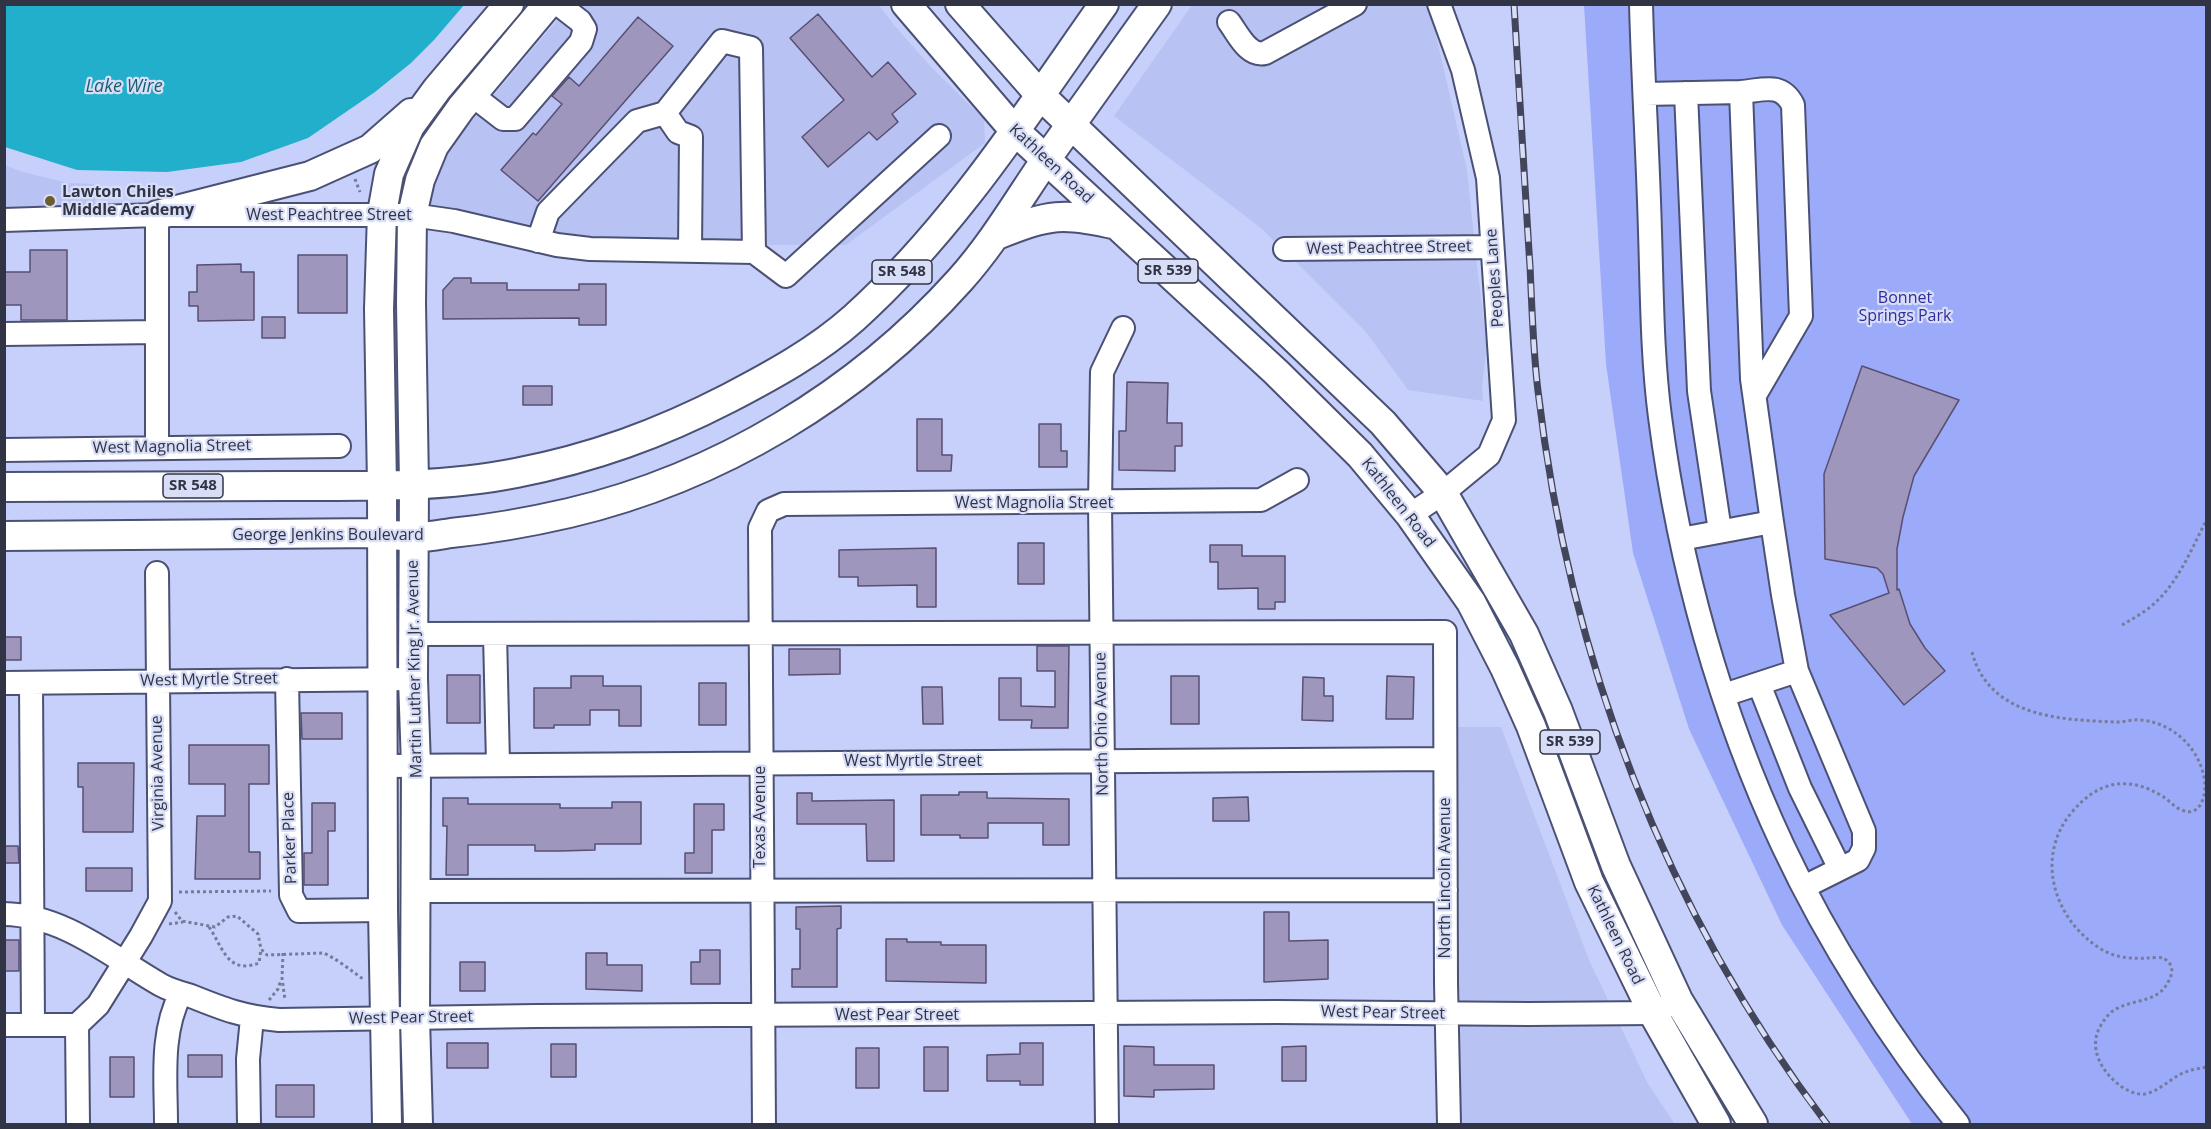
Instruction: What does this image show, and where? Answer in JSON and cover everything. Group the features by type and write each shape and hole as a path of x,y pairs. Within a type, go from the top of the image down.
{"main road":[{"name":"Martin Luther King Jr. Avenue","path":"387,1125 382,766 382,486 379,309 381,213 389,174 410,126 437,89 509,4"},
{"name":"Martin Luther King Jr. Avenue","path":"417,1125 416,766 412,634 414,484 412,215 420,180 434,146 472,95 548,4"},
{"name":"Kathleen Road","path":"906,4 1014,130 1305,400 1360,455 1410,515 1471,602 1505,668 1531,726 1589,882 1653,1013 1716,1125"},
{"name":"Kathleen Road","path":"960,4 1040,95 1383,423 1443,493 1524,634 1558,711 1616,866 1678,1000 1753,1125"},
{"name":"SR 548","path":"4,487 414,484 514,474 578,459 635,441 688,419 803,357 852,320 900,273 944,226 1104,4"},
{"name":"George Jenkins Boulevard","path":"4,536 382,533 414,537 531,522 592,508 656,487 712,464 766,436 826,398 880,356 960,280 997,235 1047,159 1157,4"},
{"path":"157,215 310,176 348,159 370,149 437,89"},
{"path":"997,235 1030,221 1054,216 1085,218 1118,225"}],"street":[{"path":"472,95 503,119 515,118 581,42 585,29 580,21 558,4"},
{"path":"1229,22 1252,52 1259,54 1265,53 1355,4"},
{"name":"Peoples Lane","path":"1410,515 1443,493 1489,455 1504,420 1488,178 1463,70 1439,4"},
{"path":"1641,4 1652,316 1659,414 1681,539 1701,619 1736,732 1779,837 1804,887 1878,1013 1928,1087 1958,1125"},
{"path":"538,241 548,212 637,121 665,113 722,41 751,48 754,252 786,276 939,136"},
{"path":"1645,94 1779,89 1787,94 1794,105 1801,316 1755,395"},
{"path":"1741,92 1752,379 1783,595 1797,671 1864,831 1864,848 1858,861 1804,887"},
{"path":"1686,93 1700,391 1720,531"},
{"path":"665,113 678,132 691,137 690,251"},
{"name":"West Peachtree Street","path":"4,220 157,215 381,213 454,221 538,241 590,249 754,252"},
{"path":"157,215 157,447"},
{"name":"West Peachtree Street","path":"1285,249 1492,247"},
{"name":"North Ohio Avenue","path":"1107,1125 1100,503 1102,372 1124,328"},
{"path":"4,334 157,332"},
{"name":"West Magnolia Street","path":"4,450 339,446"},
{"name":"West Magnolia Street","path":"768,511 784,504 1261,500 1297,480"},
{"name":"Texas Avenue","path":"764,1125 759,528 768,511"},
{"path":"1681,539 1772,522"},
{"name":"Virginia Avenue","path":"157,573 157,681 169,900"},
{"path":"412,634 1101,632"},
{"name":"North Lincoln Avenue","path":"1101,632 1445,632 1449,1125"},
{"path":"495,634 498,764"},
{"path":"1724,695 1797,671"},
{"name":"Parker Place","path":"286,679 291,891 299,912 383,910"},
{"name":"West Myrtle Street","path":"4,683 413,679"},
{"path":"31,683 33,1025"},
{"path":"1759,684 1800,788 1840,869"},
{"name":"West Myrtle Street","path":"382,766 1445,759"},
{"path":"416,891 1446,890"},
{"path":"4,1025 77,1025 98,1005 124,961 169,900"},
{"name":"West Pear Street","path":"4,914 34,919 79,935 163,986 181,993 252,1018 279,1020 1277,1012 1653,1013 1678,1000"},
{"path":"166,1125 166,1038 173,1007 181,993"},
{"path":"249,1125 248,1059 252,1018"},
{"path":"77,1025 78,1125"}],"path":[{"path":"2122,625 2150,607 2162,596 2180,570 2206,521"},
{"path":"1972,652 1978,669 1989,687 1999,696 2023,708 2056,717 2151,722 2176,734 2196,755 2204,776 2205,787 2201,805 2196,810 2190,812 2181,810 2162,795 2140,785 2115,783 2086,798 2065,821 2053,850 2051,866 2057,898 2073,926 2089,940 2102,950 2120,957 2163,958 2172,968 2171,975 2162,991 2153,998 2115,1008 2099,1027 2096,1052 2100,1065 2107,1074 2128,1090 2138,1094 2147,1094 2189,1070 2206,1067"},
{"path":"185,922 178,917 169,900 291,891"},
{"path":"166,925 185,922 215,927 228,917 237,916 258,934 261,949 259,963 252,966 234,964 221,950 209,927"},
{"path":"261,949 267,955 283,953 330,955 369,984"},
{"path":"283,953 282,978 286,1002"},
{"path":"269,1001 278,989 282,978"}],"shaded area":[{"path":"570,5 879,5 933,69 984,119 985,143 846,245 760,245 591,239 558,235 428,207 438,161"},
{"path":"1192,5 1429,5 1467,170 1474,237 1277,239 1276,243 1261,228 1114,116"},
{"name":"Lawton Chiles Middle Academy","path":"4,165 68,183 94,184 96,219 5,220"},
{"path":"1476,257 1487,347 1482,386 1483,401 1408,390 1366,332 1293,259"},
{"path":"1454,727 1501,727 1589,960 1610,1004 1456,1004"},
{"path":"1619,1023 1648,1084 1675,1124 1458,1124 1456,1024"}],"green space":[{"name":"Bonnet Springs Park","path":"1584,5 2206,5 2206,1124 1912,1124 1782,925 1689,729 1633,553 1606,364"}],"water":[{"name":"Lake Wire","path":"5,4 464,5 411,63 375,92 308,138 241,162 167,172 77,170 5,147"}],"building":[{"path":"818,14 872,77 888,62 916,94 892,114 898,122 877,140 869,132 828,167 802,137 844,100 790,38"},
{"path":"638,17 673,46 538,201 501,170 533,133 536,135 562,104 552,96 569,77 579,86"},
{"path":"30,250 67,250 67,320 21,320 21,305 4,305 4,272 30,272"},
{"path":"298,255 347,255 347,313 298,313"},
{"path":"241,264 241,272 254,272 254,320 198,321 198,306 189,306 189,292 197,292 197,265"},
{"path":"454,278 471,278 471,283 507,283 507,290 579,290 579,284 606,284 606,325 579,325 579,318 443,319 443,290"},
{"path":"262,317 285,317 285,338 262,338"},
{"path":"1862,366 1959,400 1914,476 1897,549 1897,590 1899,589 1910,624 1925,648 1945,671 1904,705 1830,615 1889,593 1883,574 1877,568 1825,559 1824,474"},
{"path":"1127,382 1168,383 1167,423 1182,423 1182,446 1175,446 1175,471 1119,470 1119,431 1126,431"},
{"path":"523,386 552,386 552,405 523,405"},
{"path":"917,419 942,419 942,455 952,455 951,471 917,471"},
{"path":"1039,424 1061,424 1061,451 1067,451 1067,467 1039,467"},
{"path":"1018,543 1044,543 1044,584 1018,584"},
{"path":"1210,545 1242,545 1242,556 1285,556 1285,602 1275,602 1275,609 1258,609 1258,588 1218,589 1218,562 1210,562"},
{"path":"936,548 936,607 917,607 917,585 858,586 858,577 839,577 839,550"},
{"path":"4,637 21,637 21,660 4,660"},
{"path":"1037,646 1069,646 1068,728 1031,728 1032,720 999,720 999,678 1021,678 1021,706 1055,707 1055,671 1037,671"},
{"path":"789,649 840,649 840,674 789,675"},
{"path":"447,675 480,675 480,723 447,723"},
{"path":"571,676 603,676 603,686 641,686 641,726 619,726 619,710 590,710 590,725 554,725 554,728 534,728 534,688 571,688"},
{"path":"1171,676 1199,676 1199,724 1171,724"},
{"path":"1387,676 1414,677 1413,719 1386,719"},
{"path":"1303,677 1324,678 1324,696 1333,696 1333,721 1302,720"},
{"path":"699,683 726,683 726,725 699,725"},
{"path":"922,687 942,687 943,724 923,724"},
{"path":"301,713 342,713 342,739 302,739"},
{"path":"189,745 269,745 269,784 249,784 249,852 260,852 260,879 195,879 197,816 225,816 225,784 189,784"},
{"path":"78,763 134,763 133,832 83,832 83,787 78,787"},
{"path":"959,792 987,792 987,798 1069,799 1069,845 1043,845 1043,823 988,823 988,838 921,835 921,795 959,795"},
{"path":"797,793 812,793 812,801 894,800 894,861 867,861 866,824 797,824"},
{"path":"1248,797 1249,821 1213,821 1213,798"},
{"path":"443,798 468,798 468,804 560,804 560,808 612,808 612,802 641,802 641,844 595,844 595,850 560,851 535,851 535,845 468,845 468,875 446,875 447,826 443,826"},
{"path":"312,803 335,803 335,831 328,831 328,885 304,885 304,853 312,853"},
{"path":"694,804 724,804 724,830 712,830 712,873 685,873 685,853 694,853"},
{"path":"4,846 18,846 19,863 4,863"},
{"path":"86,868 132,868 132,891 86,891"},
{"path":"841,906 841,928 837,929 837,987 792,987 792,969 800,969 800,929 796,929 796,907"},
{"path":"1264,912 1289,912 1289,941 1328,940 1328,979 1264,982"},
{"path":"886,939 907,939 907,942 941,942 941,945 986,945 986,983 886,981"},
{"path":"4,940 19,940 19,971 4,971"},
{"path":"700,950 720,950 720,984 691,984 691,962 700,962"},
{"path":"586,953 607,953 607,965 642,965 642,991 586,989"},
{"path":"460,962 485,962 485,991 460,991"},
{"path":"447,1043 488,1043 488,1068 447,1068"},
{"path":"1020,1043 1043,1043 1043,1085 1020,1085 1020,1081 987,1081 987,1055 1020,1054"},
{"path":"551,1044 576,1044 576,1077 551,1077"},
{"path":"1124,1046 1154,1047 1154,1065 1214,1065 1214,1089 1154,1090 1154,1097 1124,1096"},
{"path":"1306,1046 1306,1081 1282,1081 1282,1047"},
{"path":"924,1047 948,1047 948,1091 924,1091"},
{"path":"856,1048 879,1048 879,1088 856,1088"},
{"path":"188,1055 222,1055 222,1077 188,1077"},
{"path":"110,1057 134,1057 134,1097 110,1097"},
{"path":"276,1085 314,1085 314,1117 276,1117"}],"railway":[{"path":"1514,4 1536,376 1553,490 1573,588 1600,684 1633,777 1672,868 1717,956 1769,1042 1827,1124"}],"place":[{"name":"Lawton Chiles Middle Academy","path":"50,201"}]}
